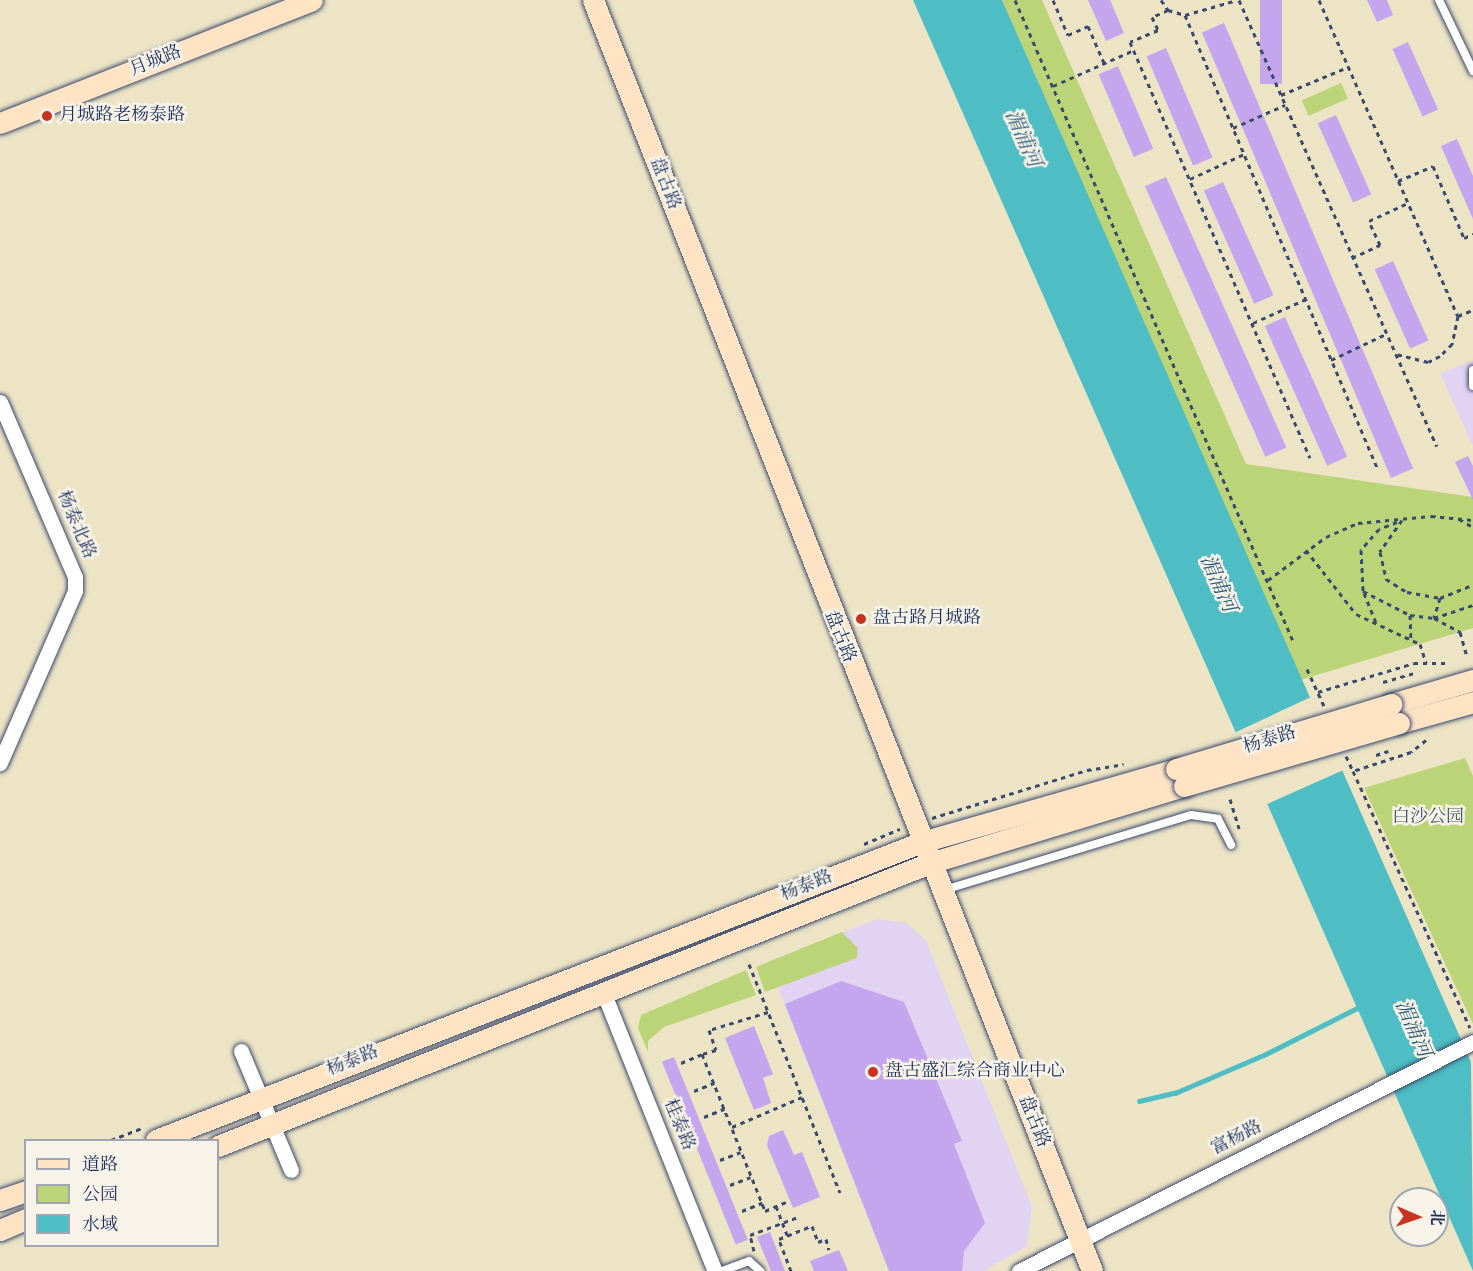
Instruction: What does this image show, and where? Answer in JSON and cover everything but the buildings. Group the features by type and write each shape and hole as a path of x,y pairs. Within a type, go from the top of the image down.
{"main road":[{"name":"月城路","path":"0,123 312,0"},
{"name":"盘古路","path":"593,0 1092,1271"},
{"name":"杨泰路","path":"219,1146 930,863 1180,778 1395,714 1473,680"},
{"name":"杨泰路","path":"1395,714 1473,702"},
{"name":"杨泰路","path":"158,1139 922,842 1180,778"},
{"path":"0,1200 24,1192"},
{"path":"0,1230 24,1221"}],"street":[{"name":"杨泰北路","path":"0,402 75,577 75,591 0,763"},
{"name":"桂泰路","path":"604,994 715,1271"},
{"name":"富杨路","path":"1019,1271 1473,1042"},
{"path":"241,1051 291,1170"}],"lane":[{"path":"1439,0 1473,71"},
{"path":"1473,370 1473,386"},
{"path":"941,891 1191,815 1218,819 1232,846"},
{"path":"722,1271 749,1261 760,1271"}],"path":[{"path":"1015,0 1293,640"},
{"path":"1053,0 1068,35 1088,26 1104,63"},
{"path":"1161,0 1168,10 1185,15 1238,0 1437,446"},
{"path":"1319,0 1458,316 1452,344 1440,356 1428,362 1394,354"},
{"path":"1168,10 1152,17 1158,30 1130,42 1310,458"},
{"path":"1185,15 1377,467"},
{"path":"1053,86 1134,50"},
{"path":"1281,95 1348,66"},
{"path":"1233,128 1285,105"},
{"path":"1190,179 1244,154"},
{"path":"1398,181 1433,166 1464,238 1473,234"},
{"path":"1352,258 1380,245 1369,221 1408,203"},
{"path":"1252,323 1306,299"},
{"path":"1458,316 1473,310"},
{"path":"1331,360 1386,334"},
{"path":"1268,580 1306,550 1358,523 1455,517 1473,520"},
{"path":"1455,517 1473,527"},
{"path":"1376,623 1363,591 1360,550 1379,529 1402,520"},
{"path":"1402,520 1383,545 1380,571 1396,588 1440,598 1473,585"},
{"path":"1306,550 1341,598 1376,623 1420,644 1426,663"},
{"path":"1363,591 1410,615 1434,618 1460,632 1467,657"},
{"path":"1434,618 1440,598"},
{"path":"1434,618 1473,605"},
{"path":"1410,615 1411,640"},
{"path":"1318,692 1426,663 1447,663"},
{"path":"1383,682 1415,673"},
{"path":"1426,740 1411,752 1353,771 1473,1034"},
{"path":"1376,755 1388,751"},
{"path":"1230,799 1239,829"},
{"path":"749,964 840,1193"},
{"path":"681,1063 716,1050 709,1030 768,1012"},
{"path":"702,1054 765,1211 788,1201"},
{"path":"694,1091 714,1083"},
{"path":"731,1127 802,1098"},
{"path":"704,1117 724,1109"},
{"path":"720,1160 741,1152"},
{"path":"730,1185 751,1177"},
{"path":"742,1211 762,1203"},
{"path":"776,1206 788,1236"},
{"path":"752,1239 750,1235 798,1217"},
{"path":"791,1271 779,1239 812,1226 818,1242 826,1239 830,1250"}],"shaded area":[{"path":"1473,361 1473,446 1440,373"},
{"name":"盘古盛汇综合商业中心","path":"877,919 906,923 926,940 1032,1207 1027,1246 984,1271 889,1271 768,962"}],"green space":[{"path":"1002,0 1042,0 1246,464 1473,497 1473,628 1300,680"},
{"path":"1341,83 1348,99 1309,116 1302,100"},
{"name":"白沙公园","path":"1465,758 1473,776 1473,1024 1364,788"},
{"path":"842,932 858,948 857,958 765,992 756,967"},
{"path":"746,970 756,995 664,1027 648,1041 648,1052 638,1028 641,1015"}],"water":[{"name":"湄浦河","path":"913,0 1002,0 1471,1062 1473,1271 1449,1217 1449,1187 1436,1187"}],"pier":[{"path":"1311,697 1327,731 1247,769 1231,734"},
{"path":"1329,736 1344,770 1263,806 1248,772"}],"waterway":[{"path":"1139,1101 1175,1093 1266,1054 1361,1006"}],"place":[{"name":"月城路老杨泰路","path":"47,116"},
{"name":"盘古路月城路","path":"861,619"},
{"name":"盘古盛汇综合商业中心","path":"873,1072"}]}
